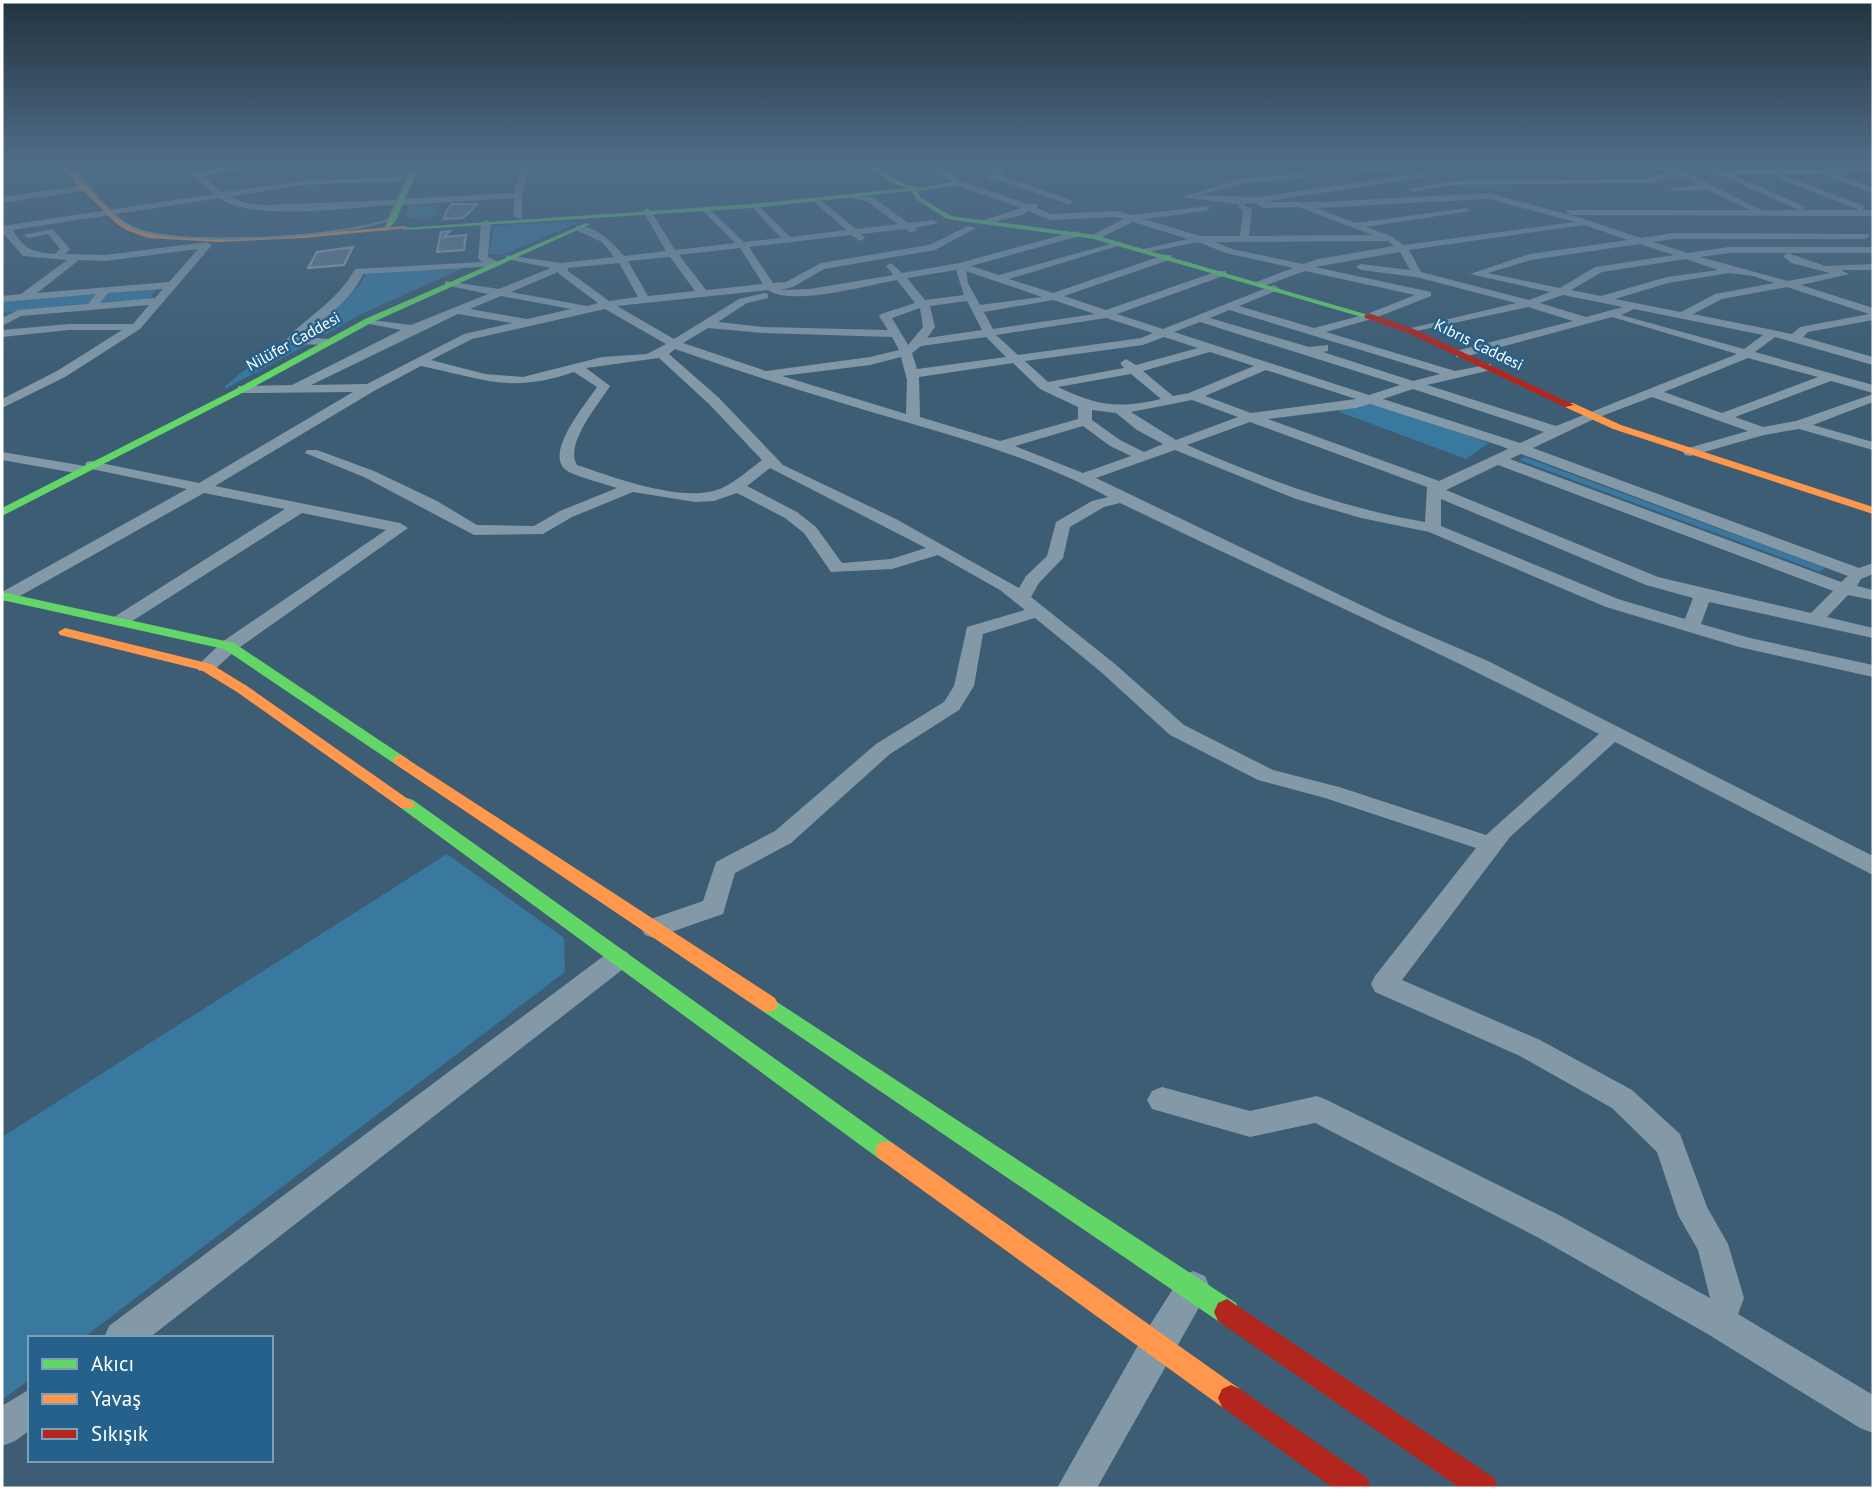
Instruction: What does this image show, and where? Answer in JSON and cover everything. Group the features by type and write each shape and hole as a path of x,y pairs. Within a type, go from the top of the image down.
{"main road":[{"path":"136,232 210,243 345,232"},
{"path":"168,232 198,236 303,232"},
{"name":"Nilüfer Caddesi","path":"2,513 243,389 368,321 571,232"},
{"name":"Kıbrıs Caddesi","path":"1053,232 1070,233"},
{"name":"Kıbrıs Caddesi","path":"1054,232 1118,243 1371,316 1405,337 1460,354 1589,416 1690,453 1873,511"},
{"path":"4,597 229,646 1193,1288 1484,1488"},
{"path":"53,628 205,667 242,689 457,839 618,959 1357,1488"}],"street":[{"path":"7,232 27,254 75,259 117,257 210,243"},
{"path":"7,232 50,232 65,249 58,257"},
{"path":"485,232 483,258 494,264"},
{"path":"587,232 605,240 623,261 646,300"},
{"path":"659,232 703,294"},
{"path":"729,232 743,246 774,290"},
{"path":"780,232 789,241"},
{"path":"510,257 562,266 882,232"},
{"path":"4,597 199,489 369,388 468,336 607,305 703,294 774,290 810,292 897,276 950,255 971,232"},
{"path":"1095,237 1106,232"},
{"path":"1176,232 1229,251 1426,294"},
{"path":"1244,232 1244,239"},
{"path":"1266,239 1265,234 1269,232"},
{"path":"1372,232 1403,247 1414,265 1416,274"},
{"path":"911,374 1018,361 1143,341 1249,297 1305,266 1318,262 1403,247 1521,232"},
{"path":"1611,232 1732,271 1754,273 1873,312"},
{"path":"765,375 870,361 906,352 918,344 929,327 925,307 897,276 885,256 854,233"},
{"path":"422,362 510,382 539,379 603,361 642,360 668,349 743,301 789,285 821,266 885,256 950,255 1070,233"},
{"path":"1427,233 1449,241"},
{"path":"1313,332 1371,316 1475,274 1530,257 1672,236 1866,235"},
{"path":"1147,251 1199,239 1388,238"},
{"path":"928,239 950,255 997,279 1521,449 1866,571"},
{"path":"1308,239 1333,259"},
{"path":"4,402 61,374 136,327 210,243"},
{"path":"997,279 1118,243"},
{"path":"1310,351 1405,337 1531,303 1560,292 1599,269 1729,250 1873,250"},
{"path":"1781,251 1795,261 1844,274"},
{"path":"950,255 988,332 1045,386 1085,413 1115,443 1143,457"},
{"path":"978,309 1052,297 1168,257"},
{"path":"24,297 75,259"},
{"path":"1783,263 1795,261"},
{"path":"1318,262 1416,274 1531,303 1586,321"},
{"path":"326,342 292,340 342,297 352,286 359,271 494,264"},
{"path":"1598,300 1667,280 1770,265"},
{"path":"293,388 413,329 562,266"},
{"path":"562,266 563,272 668,349 778,468 941,549 1006,586 1108,668 1177,730 1266,775 1331,792 1491,845"},
{"path":"1819,267 1872,267"},
{"path":"1681,316 1719,296 1872,267"},
{"path":"918,344 1107,314 1222,272"},
{"path":"1475,274 1795,338 1873,361"},
{"path":"1194,282 1249,297"},
{"path":"449,283 587,309"},
{"path":"2,299 173,285"},
{"path":"91,307 105,290"},
{"path":"913,419 911,374 906,352 885,316 922,304 971,297"},
{"path":"2,314 160,301"},
{"path":"1851,303 1873,301"},
{"path":"1228,306 1453,374"},
{"path":"1460,354 1633,307"},
{"path":"460,311 532,323"},
{"path":"2,323 18,313"},
{"path":"1609,315 1835,376 1873,389"},
{"path":"1795,338 1804,329 1873,317"},
{"path":"1198,318 1415,384 1556,431"},
{"path":"368,321 468,336"},
{"path":"707,324 763,330 895,334"},
{"path":"2,333 69,327 136,327"},
{"path":"1437,489 1589,416 1738,360 1772,334"},
{"path":"1045,386 1131,370 1189,356 1209,348"},
{"path":"668,349 1002,445 1086,477 1122,498 1381,621 1481,665 1873,866"},
{"path":"1120,357 1131,370 1171,401"},
{"path":"1002,445 1085,413 1120,410 1193,396 1265,366"},
{"path":"1086,477 1250,417 1331,409 1415,384 1487,367"},
{"path":"578,369 604,386 568,441 567,460 572,468 634,486 695,498 721,493 736,486 770,461"},
{"path":"1723,417 1835,376"},
{"path":"243,389 369,388"},
{"path":"1653,393 1762,431"},
{"path":"1193,396 1437,489 1653,580 1703,595 1873,633"},
{"path":"1690,453 1762,431 1800,425 1873,398"},
{"path":"1120,410 1142,427 1175,445 1276,488 1390,522 1433,528 1612,603 1746,643 1873,671"},
{"path":"1800,425 1873,446"},
{"path":"312,453 369,474 431,504 474,530 537,531 566,514 634,486"},
{"path":"2,456 86,468 400,528 229,646 205,667"},
{"path":"1497,459 1844,589 1873,595"},
{"path":"736,486 791,516 810,530 837,568 892,564 941,549"},
{"path":"1433,528 1437,489"},
{"path":"1029,605 1032,580 1055,558 1062,526 1098,504 1122,498"},
{"path":"120,621 298,508"},
{"path":"1815,619 1866,571"},
{"path":"1691,627 1703,595"},
{"path":"654,928 714,907 724,868 783,837 847,778 883,750 952,706 964,686 974,631 1029,605"},
{"path":"1611,734 1502,831 1384,984 1530,1048 1622,1099 1669,1144 1695,1216 1713,1244 1727,1298 1718,1321"},
{"path":"124,1336 618,959"},
{"path":"1162,1100 1250,1124 1317,1109 1550,1227 1718,1321 1873,1415"},
{"path":"1076,1488 1157,1345 1193,1288"},
{"path":"2,1428 28,1408"}],"shaded area":[{"path":"493,232 557,232 502,255 489,254"},
{"path":"468,266 357,316 327,334 303,337 359,286 367,272"},
{"path":"157,289 148,301 96,305 107,293"},
{"path":"98,293 87,306 2,313 2,301"},
{"path":"277,344 307,345 225,389 225,386"},
{"path":"1373,403 1489,443 1466,459 1337,411"},
{"path":"1525,457 1825,568 1820,572 1519,460"},
{"path":"447,854 564,938 565,972 86,1336 28,1336 28,1380 2,1400 2,1137"}],"building":[{"path":"441,232 449,232 444,237 466,235 464,250 437,252"},
{"path":"353,247 344,265 308,268 317,252"}],"tram line":[{"path":"146,232 184,238 220,239 330,232"}],"traffic: fast":[{"path":"2,513 243,389 368,321 571,232"},
{"path":"1053,232 1095,237 1368,316"},
{"path":"2,596 229,646 401,760"},
{"path":"407,804 886,1151"},
{"path":"768,1004 1227,1312"}],"traffic: slow":[{"path":"135,232 148,236 218,240 360,232"},
{"path":"1569,405 1617,427 1873,511"},
{"path":"65,632 206,667 407,804"},
{"path":"401,760 768,1004"},
{"path":"886,1151 1231,1398"}],"traffic: jam":[{"path":"1368,316 1411,331 1569,405"},
{"path":"1227,1312 1484,1488"},
{"path":"1231,1398 1357,1488"}]}
